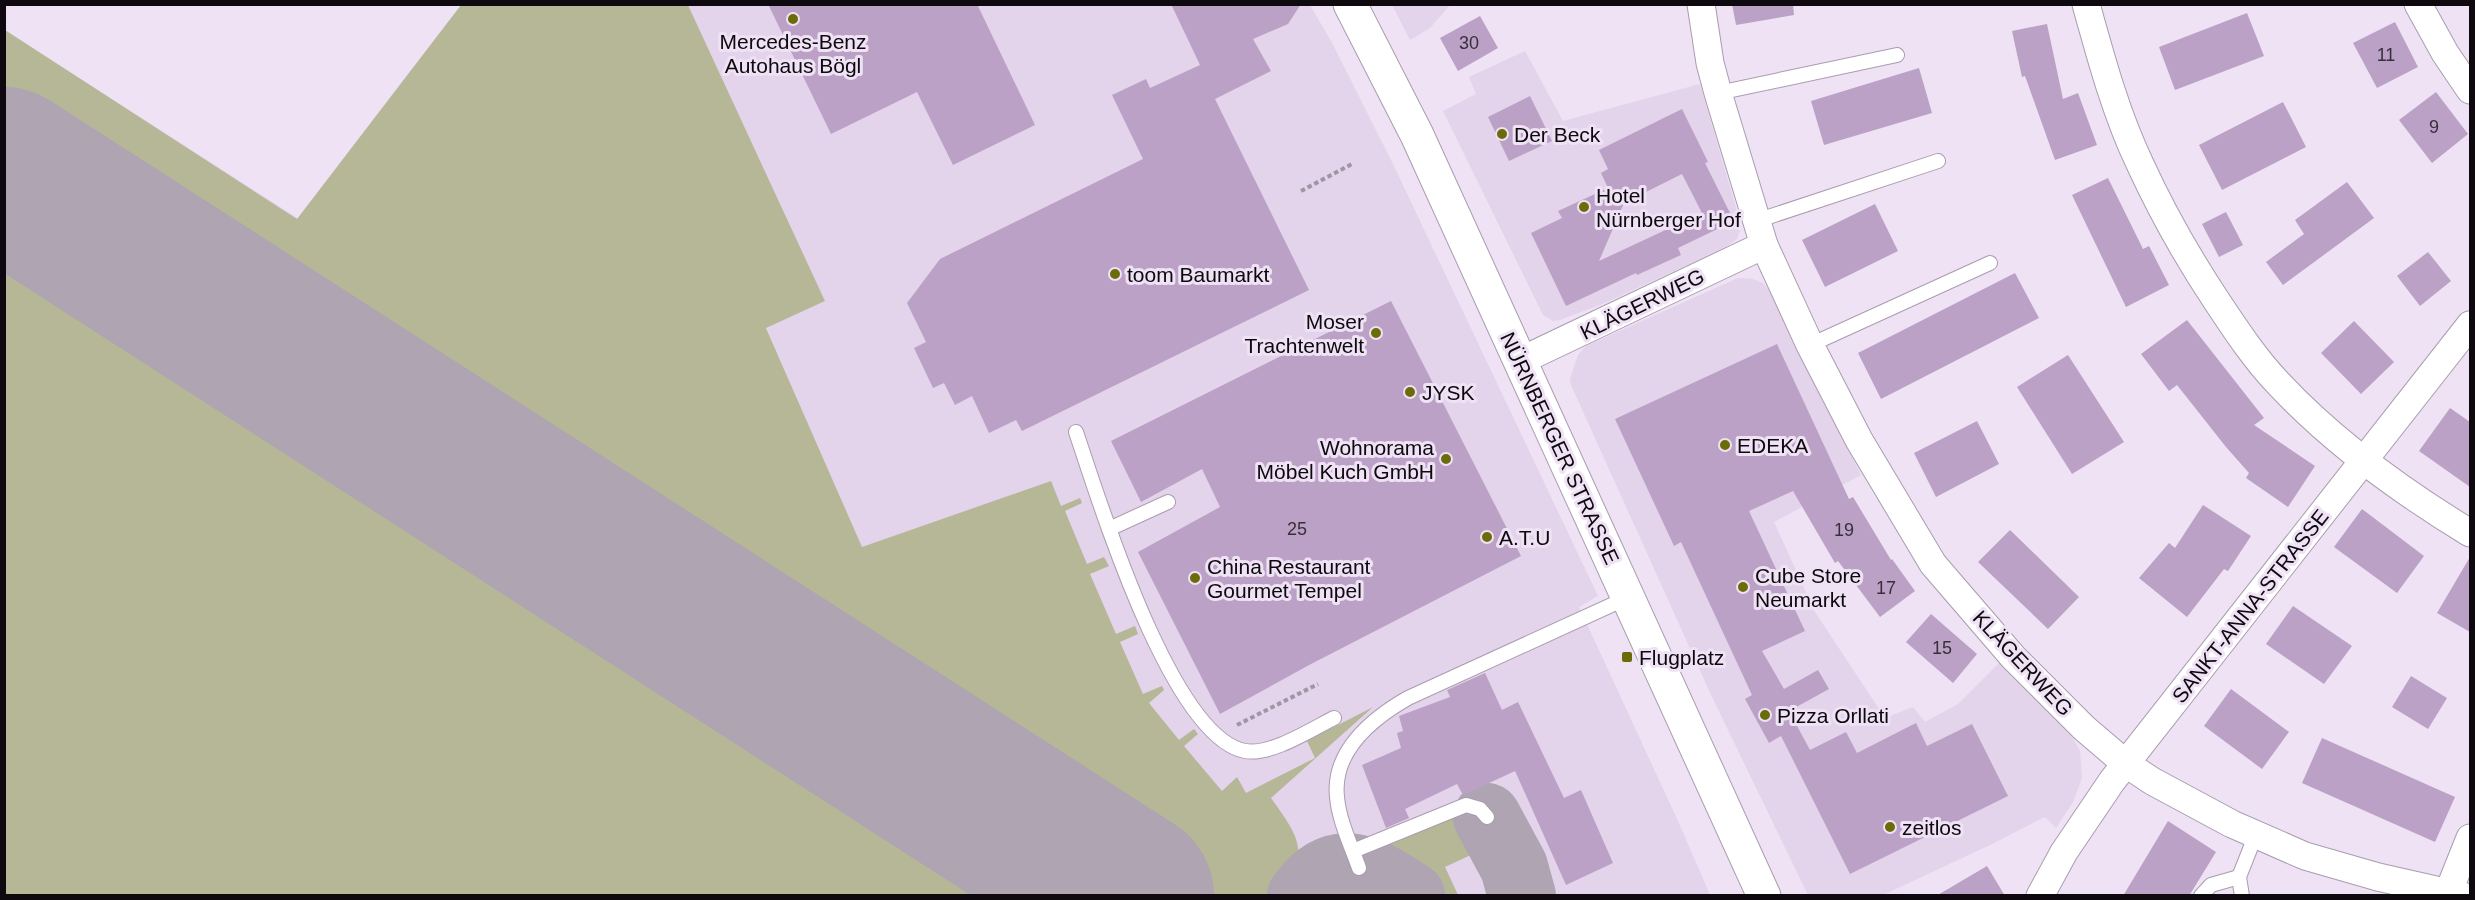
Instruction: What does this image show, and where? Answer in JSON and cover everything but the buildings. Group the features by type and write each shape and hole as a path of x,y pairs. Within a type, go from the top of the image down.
{"main road":[{"name":"NÜRNBERGER STRASSE","path":"1350,4 1417,135 1764,896"}],"street":[{"name":"KLÄGERWEG","path":"1701,4 1710,63 1760,233 1810,345 1858,440 1933,564 2013,657 2105,748 2125,764 2178,795 2256,834 2326,862 2453,895 2470,838"},
{"path":"2086,4 2114,97 2139,162 2197,272 2232,324 2276,381 2315,420 2364,461 2470,533"},
{"path":"2418,4 2445,53 2470,90"},
{"name":"KLÄGERWEG","path":"1520,361 1760,233"},
{"name":"SANKT-ANNA-STRASSE","path":"2040,896 2064,852 2125,764 2470,326"}],"lane":[{"path":"1718,93 1898,55"},
{"path":"1760,233 1938,161"},
{"path":"1810,345 1990,263"},
{"path":"1076,432 1109,529 1150,631 1182,693 1215,736 1226,744 1246,752 1263,751 1334,718"},
{"path":"1109,529 1168,502"},
{"path":"1359,868 1337,799 1336,782 1352,745 1364,730 1384,712 1408,698 1629,597"},
{"path":"1353,851 1466,805 1480,809 1487,817"},
{"path":"2242,896 2239,877 2256,834"},
{"path":"2201,896 2211,885 2239,877"}],"path":[{"path":"1301,191 1352,164"},
{"path":"1215,736 1318,684"}],"shaded area":[{"path":"688,5 1310,5 1331,41 1392,162 1598,596 1579,607 1710,895 678,895 5,426 4,30 1056,704 1045,485 862,548 766,327 825,301"},
{"path":"1392,5 1450,5 1430,28 1410,40"},
{"path":"1525,51 1563,121 1700,84 1739,218 1740,230 1737,239 1724,248 1605,303 1560,320 1553,321 1543,315 1443,111 1476,94 1469,77"},
{"path":"1738,278 1753,279 1763,283 1770,292 1861,475 1774,522 1815,612 1885,718 1913,707 1925,722 1958,704 2000,662 2067,728 2080,751 2082,778 2073,802 2056,828 2045,817 1883,895 1808,895 1712,697 1570,379 1578,355 1586,346"}],"green space":[{"path":"461,5 688,5 825,301 766,328 862,547 1051,481 1061,506 1080,498 1082,503 1065,511 1087,564 1104,557 1109,566 1090,574 1116,634 1135,626 1138,634 1120,642 1143,694 1162,686 1164,690 1149,703 1179,740 1194,729 1198,734 1184,746 1222,791 1237,777 1246,793 1315,758 1307,741 1373,707 1271,798 1288,823 1297,844 1297,866 1284,895 1167,895 5,147 5,30 297,219"},
{"path":"5,197 1091,895 5,895"},
{"path":"1466,809 1488,847 1445,867 1458,895 1432,895 1369,854"},
{"path":"1344,884 1369,885 1390,895 1318,895"}],"taxiway":[{"path":"1487,817 1514,867 1522,896"},
{"path":"1301,896 1314,881 1327,872 1341,868 1355,868 1368,872 1411,896"}],"runway":[{"path":"4,172 1129,896"}],"place":[{"name":"Mercedes-Benz Autohaus Bögl","path":"793,19"},
{"name":"Der Beck","path":"1502,134"},
{"name":"Hotel Nürnberger Hof","path":"1584,207"},
{"name":"toom Baumarkt","path":"1115,274"},
{"name":"Moser Trachtenwelt","path":"1376,333"},
{"name":"JYSK","path":"1410,392"},
{"name":"EDEKA","path":"1725,445"},
{"name":"Wohnorama Möbel Kuch GmbH","path":"1446,459"},
{"name":"A.T.U","path":"1487,537"},
{"name":"China Restaurant Gourmet Tempel","path":"1195,578"},
{"name":"Cube Store Neumarkt","path":"1743,587"},
{"name":"Flugplatz","path":"1627,657"},
{"name":"Pizza Orllati","path":"1765,715"},
{"name":"zeitlos","path":"1890,827"}]}
